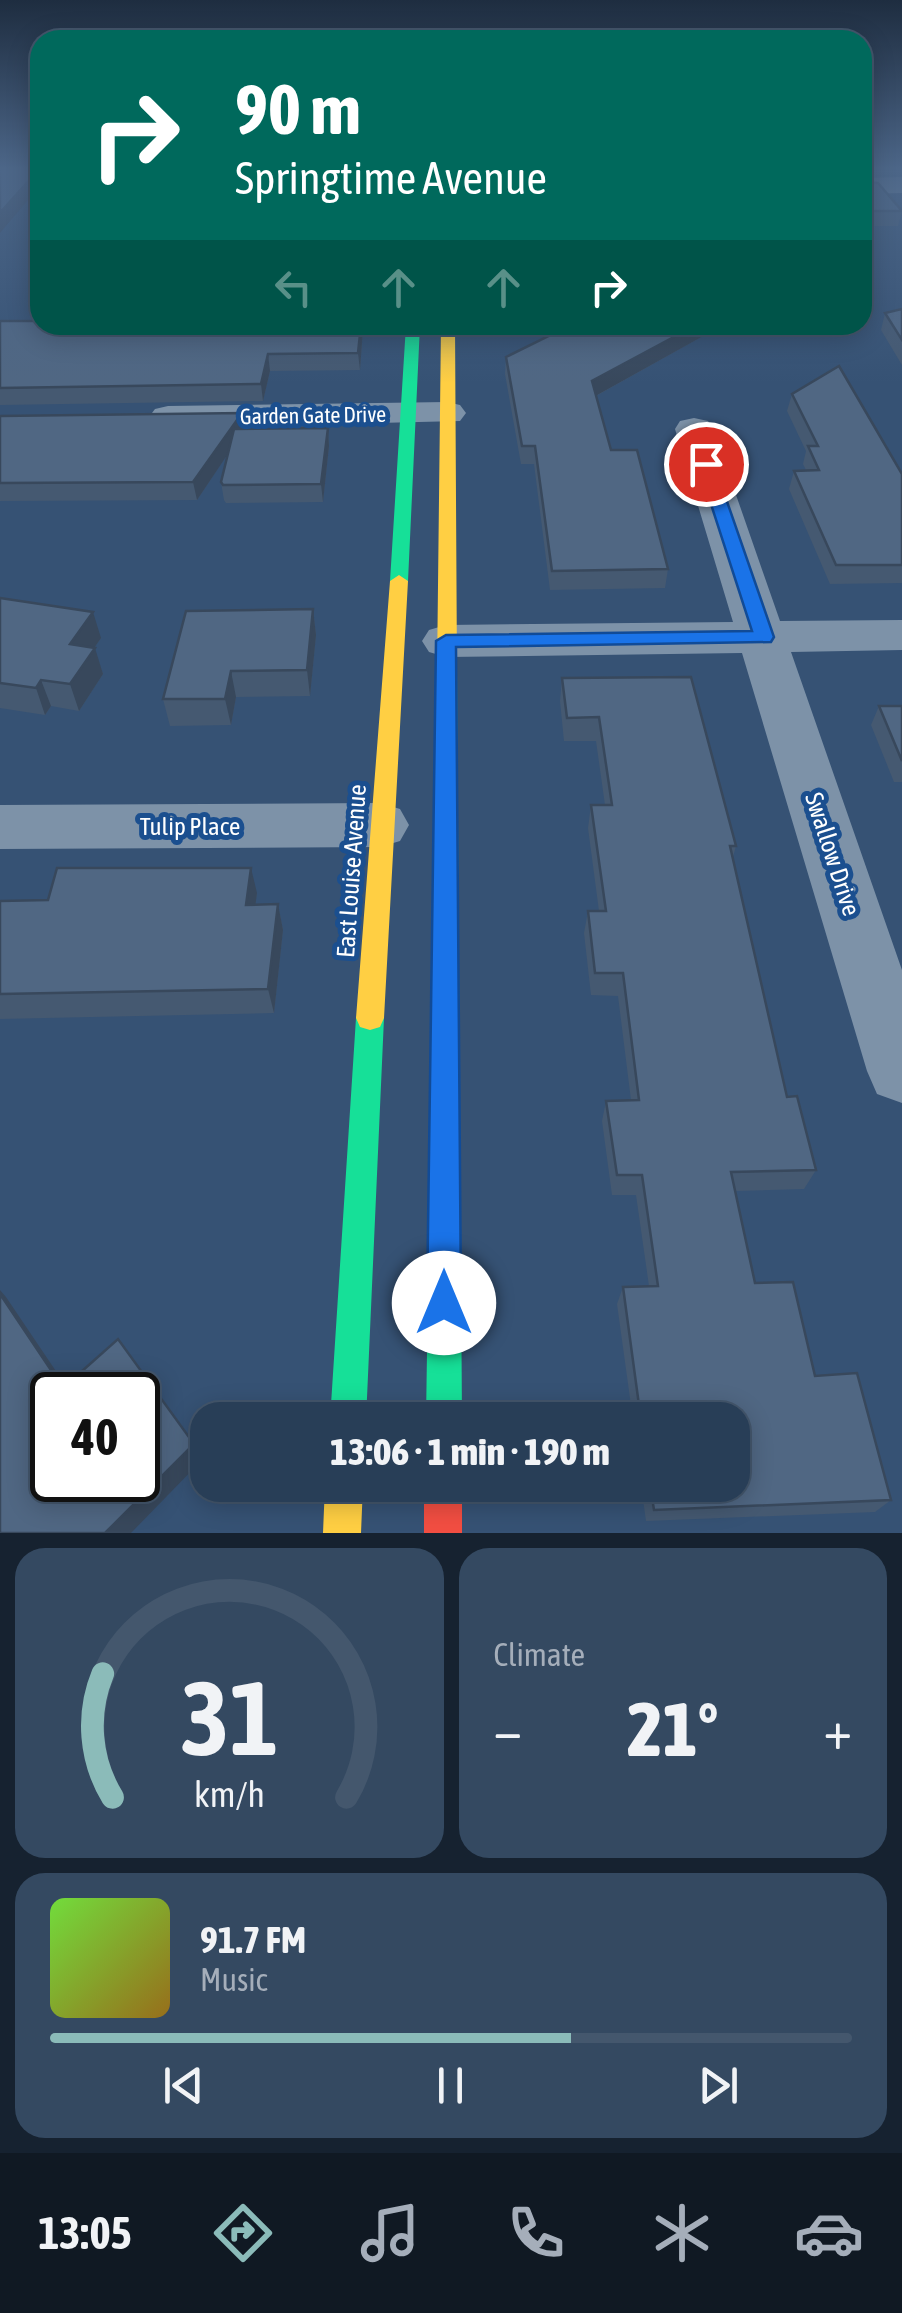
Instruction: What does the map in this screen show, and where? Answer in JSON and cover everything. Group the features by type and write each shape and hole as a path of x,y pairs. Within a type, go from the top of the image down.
{"street":[{"name":"East Louise Avenue","path":"349,1402 380,825 395,649 412,335"},
{"path":"444,1402 448,335"},
{"name":"Garden Gate Drive","path":"138,417 447,413"},
{"name":"Swallow Drive","path":"694,429 902,1071"},
{"path":"446,641 902,635"},
{"name":"Tulip Place","path":"0,828 380,825"},
{"path":"342,1533 343,1502"},
{"path":"443,1533 444,1502"}],"building":[{"path":"902,309 902,340 885,313"},
{"path":"0,321 30,321 30,335 360,335 358,353 268,354 261,384 0,388"},
{"path":"551,335 677,335 592,381 611,450 637,450 668,569 552,571 535,446 522,446 506,357"},
{"path":"839,366 902,474 902,565 836,565 794,471 819,470 808,446 818,446 792,394"},
{"path":"242,413 193,482 0,483 0,416"},
{"path":"328,428 321,484 221,482 234,429"},
{"path":"0,598 93,612 70,644 95,648 70,684 41,680 36,688 0,683"},
{"path":"313,609 307,670 231,671 225,699 163,699 186,611"},
{"path":"691,677 736,846 730,846 787,1097 797,1096 816,1170 731,1172 755,1283 793,1282 815,1376 857,1373 891,1500 654,1510 653,1502 750,1502 750,1402 639,1402 623,1287 658,1286 642,1175 617,1175 606,1101 639,1100 623,973 595,973 588,911 606,911 591,805 612,805 599,717 567,718 562,678"},
{"path":"879,706 902,706 902,761"},
{"path":"57,868 251,868 246,905 278,904 268,989 0,994 0,901 48,900"},
{"path":"0,1294 52,1372 30,1372 30,1502 136,1502 105,1533 0,1533"},
{"path":"118,1339 142,1372 81,1372"},
{"path":"160,1397 190,1438 190,1448 160,1478"}],"traffic: fast":[{"path":"399,581 412,335"},
{"path":"444,1402 447,672"},
{"path":"349,1402 370,1018"}],"traffic: slow":[{"path":"447,672 448,335"},
{"path":"370,1018 399,581"},
{"path":"342,1533 343,1502"}],"traffic: jam":[{"path":"443,1502 443,1533"}],"route":[{"path":"444,1303 446,641 764,637 706,464"}]}
